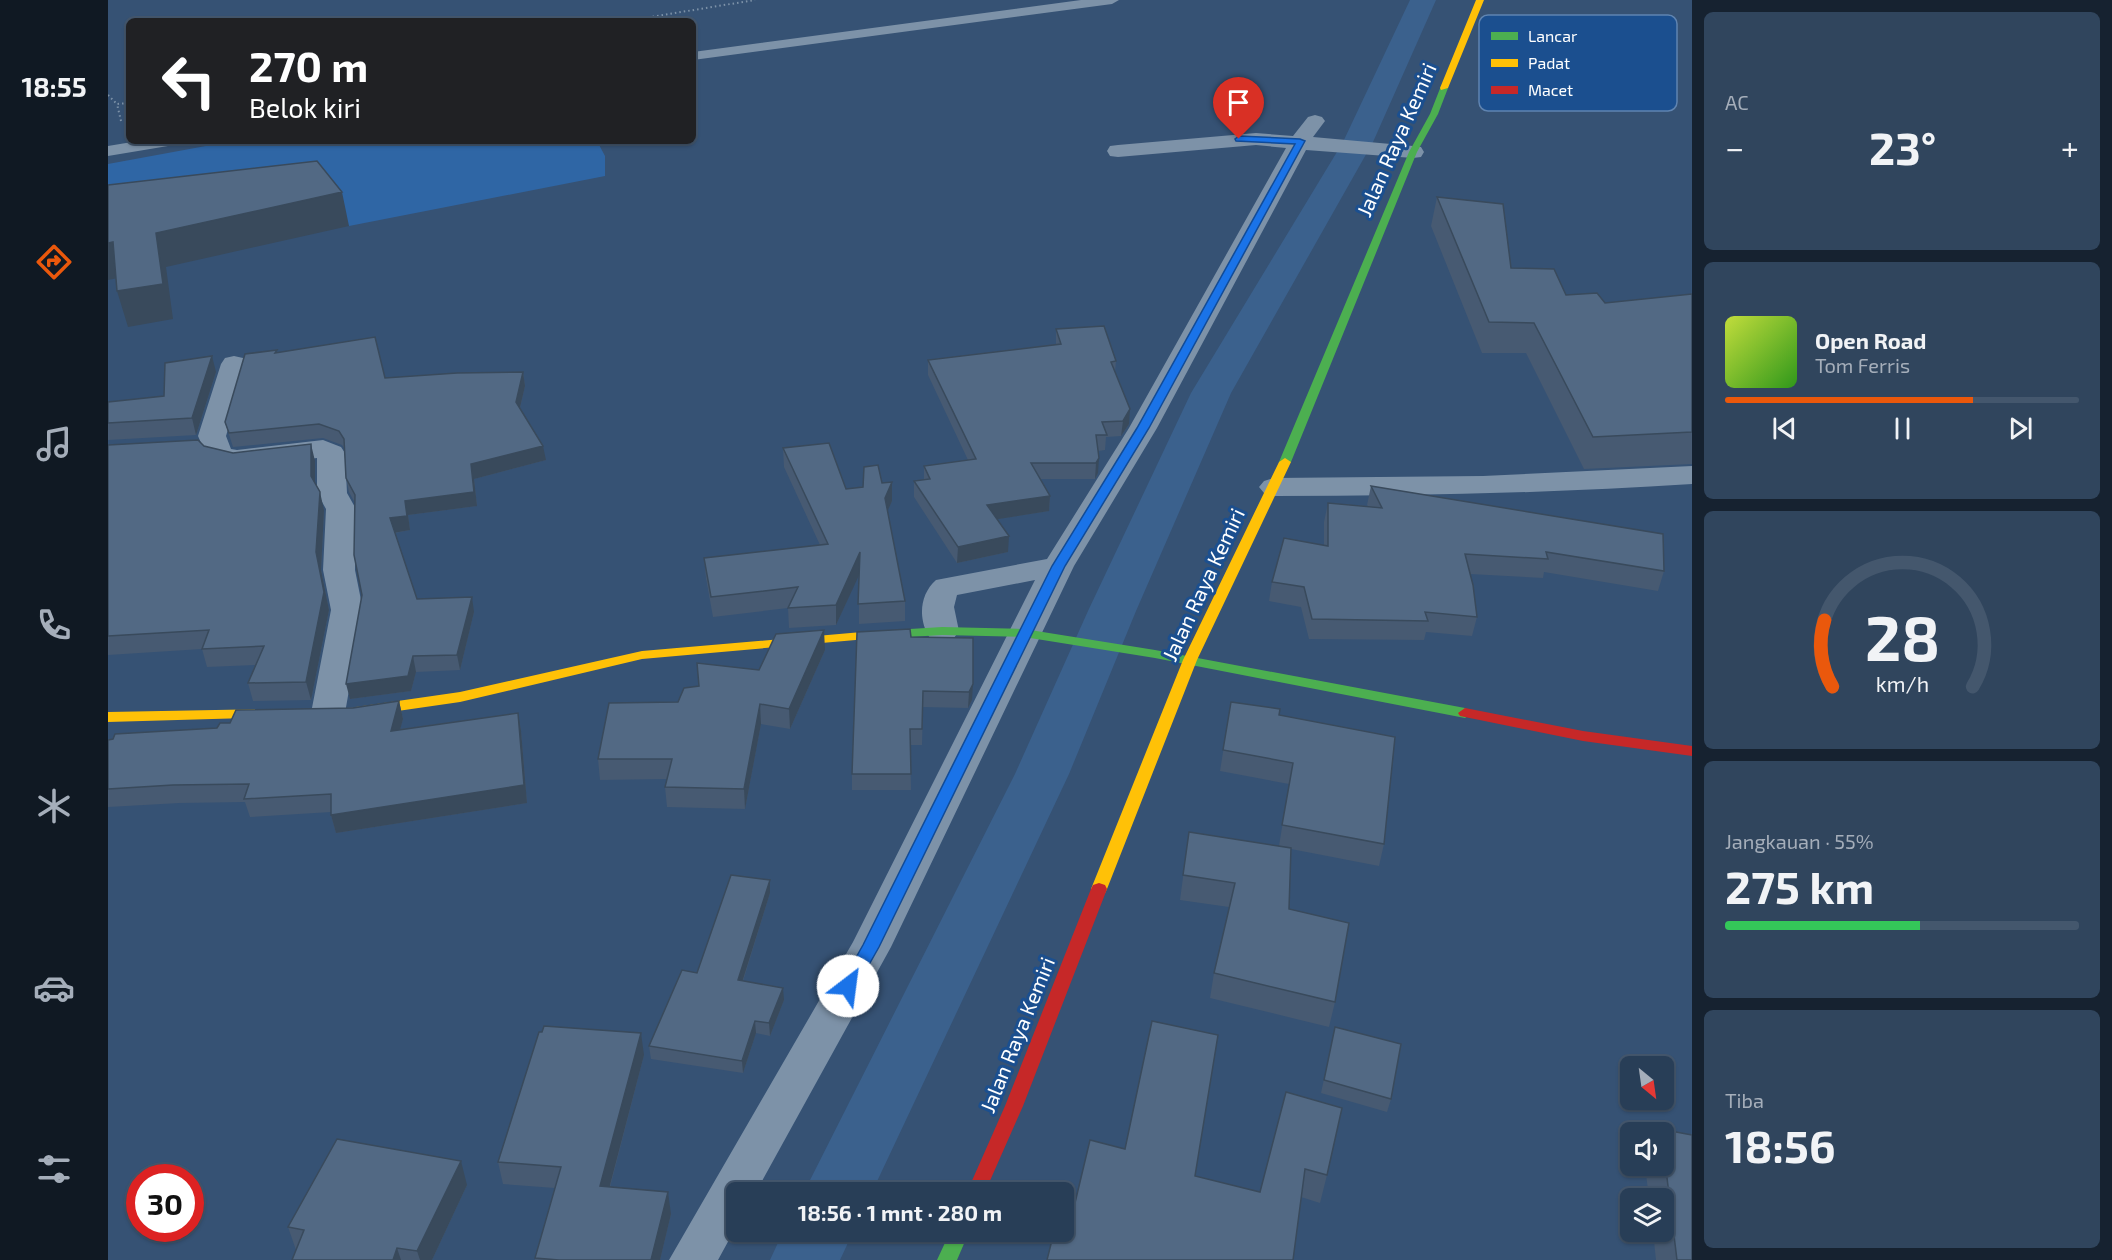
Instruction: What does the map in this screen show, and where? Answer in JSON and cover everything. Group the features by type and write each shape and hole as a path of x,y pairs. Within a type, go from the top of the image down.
{"main road":[{"name":"Jalan Raya Kemiri","path":"980,1182 1014,1106 1190,660 1274,487 1405,152 1434,114 1480,0"},
{"path":"322,713 404,707 460,697 585,667 683,650 804,639 942,631 1034,635 1155,654 1583,736 1692,751"},
{"path":"108,717 292,714"},
{"path":"947,1260 955,1242"}],"street":[{"path":"1118,151 1239,139 1309,135 1405,152"},
{"path":"693,1260 871,947 1034,635 1058,566 1143,428 1309,135"},
{"path":"234,364 212,436 202,445 219,455 237,459 323,448 331,453 332,493 341,509 339,570 347,610 322,713"},
{"path":"1274,487 1409,488 1514,485 1692,475"},
{"path":"942,631 938,603 941,591 947,587 1058,566"}],"lane":[{"path":"696,56 1112,0"},
{"path":"108,151 150,144"}],"path":[{"path":"644,18 755,0"},
{"path":"108,95 117,105"}],"shaded area":[{"path":"217,144 599,144 605,156 605,176 349,226 324,194 108,214 108,164"}],"building":[{"path":"317,161 342,192 156,233 163,284 117,291 113,242 108,243 108,185"},
{"path":"1437,197 1503,204 1511,268 1554,269 1566,295 1597,293 1605,303 1692,294 1692,432 1593,437 1534,323 1489,322"},
{"path":"1104,326 1116,361 1111,362 1130,409 1123,421 1102,422 1107,435 1096,435 1099,458 1096,463 1031,463 1050,496 987,505 1009,536 958,547 914,481 930,479 924,466 976,459 928,360 1061,344 1056,329"},
{"path":"375,337 385,378 457,373 523,372 516,402 543,446 471,464 474,492 405,501 407,516 390,518 417,599 472,597 457,655 413,656 408,676 346,684 362,595 354,555 355,495 346,478 344,439 339,431 319,424 229,433 225,422 245,354 277,350 275,353"},
{"path":"212,356 192,418 108,423 108,402 164,396 165,363"},
{"path":"198,440 204,446 233,453 311,444 311,476 320,492 316,552 324,592 306,682 248,683 264,646 202,649 209,630 108,636 108,445"},
{"path":"829,443 846,489 863,487 864,467 878,465 882,483 892,482 885,498 905,601 858,604 860,552 836,605 788,608 798,587 711,597 704,558 828,544 783,448"},
{"path":"1371,486 1663,534 1664,571 1546,552 1548,559 1465,554 1473,585 1477,617 1425,612 1428,621 1312,619 1304,587 1272,582 1284,538 1328,546 1328,503 1382,508"},
{"path":"910,629 911,637 973,638 973,684 969,692 923,691 922,729 910,729 911,774 852,774 857,632"},
{"path":"824,630 789,709 760,704 744,789 665,787 672,759 598,759 609,703 678,702 684,688 699,686 697,663 759,670 776,634"},
{"path":"399,701 391,731 518,713 524,785 331,815 331,794 244,799 249,784 108,789 108,740 113,739 115,734 217,728 220,723 230,723 236,710 353,708"},
{"path":"1231,702 1280,709 1279,715 1395,737 1384,844 1282,825 1293,763 1223,750"},
{"path":"1189,832 1291,848 1289,909 1349,923 1335,1002 1214,973 1235,883 1183,875"},
{"path":"731,875 770,880 738,980 783,988 769,1023 755,1021 742,1061 649,1046 682,970 697,973"},
{"path":"1152,1021 1218,1035 1195,1176 1260,1192 1286,1092 1342,1108 1327,1175 1305,1169 1293,1260 1047,1260 1052,1242 1074,1242 1074,1207 1090,1140 1125,1149"},
{"path":"544,1026 641,1033 600,1186 668,1192 651,1260 535,1258 561,1167 498,1162 539,1032 542,1032"},
{"path":"1335,1027 1401,1044 1391,1099 1324,1080"},
{"path":"1674,1132 1692,1135 1692,1260 1677,1260 1674,1235 1674,1188 1668,1188 1667,1176 1674,1176"},
{"path":"337,1139 461,1161 417,1251 397,1248 393,1260 292,1260 304,1230 288,1227"}],"waterway":[{"path":"843,1182 1042,774 1112,611 1211,393 1358,142 1423,0"},
{"path":"805,1260 813,1242"}],"traffic: fast":[{"path":"1285,462 1413,152 1434,114 1444,88"},
{"path":"862,636 942,631 1024,633 1155,654 1465,713"},
{"path":"947,1260 955,1242"}],"traffic: slow":[{"path":"1444,88 1480,0"},
{"path":"1099,889 1190,660 1285,462"},
{"path":"356,712 460,697 642,655 862,636"},
{"path":"108,717 277,714"}],"traffic: jam":[{"path":"1465,713 1583,736 1692,751"},
{"path":"980,1182 1014,1106 1099,889"}],"route":[{"path":"848,986 871,947 1058,566 1143,428 1300,141 1239,139"}]}
